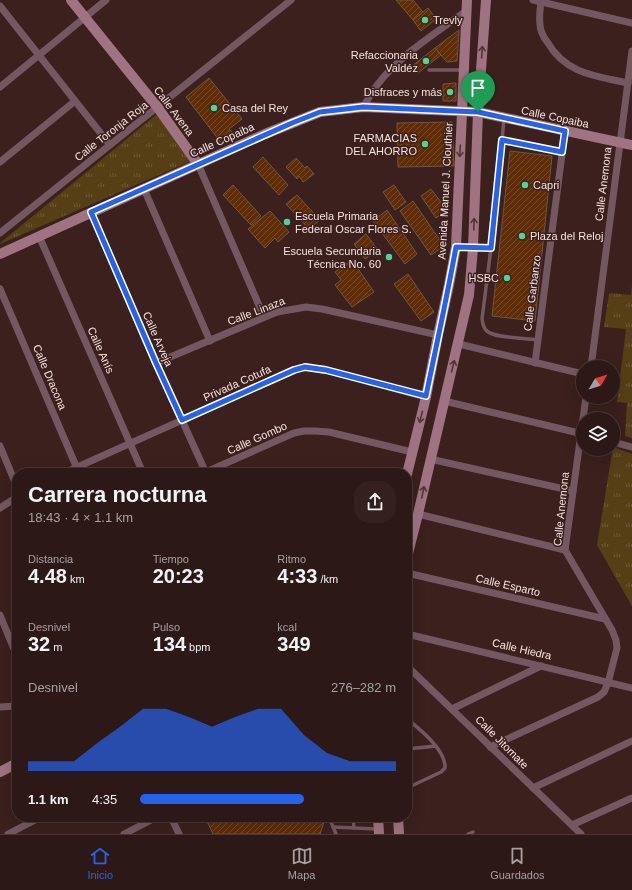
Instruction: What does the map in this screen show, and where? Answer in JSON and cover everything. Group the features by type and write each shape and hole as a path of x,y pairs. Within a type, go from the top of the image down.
{"main road":[{"name":"Calle Avena","path":"71,0 158,108 198,164"},
{"name":"Avenida Manuel J. Clouthier","path":"408,468 426,396 456,247 467,0"},
{"path":"412,537 470,295 478,112 486,0"},
{"name":"Calle Copaiba","path":"0,254 285,125 320,112 363,107 478,112 632,145"},
{"path":"456,247 473,248"},
{"path":"0,772 12,766"},
{"path":"398,822 399,834"}],"street":[{"path":"0,87 106,0"},
{"name":"Calle Toronja Roja","path":"0,233 291,0"},
{"path":"533,0 632,23"},
{"path":"541,2 540,24 544,37 553,51 566,64 580,72 628,83"},
{"path":"1,10 39,55 110,145"},
{"path":"363,107 377,84 391,69 466,10"},
{"name":"Calle Anemona","path":"592,360 632,51"},
{"path":"0,162 75,101"},
{"name":"Calle Garbanzo","path":"535,363 565,131"},
{"name":"Calle Avena","path":"198,164 264,317"},
{"path":"144,189 210,341"},
{"name":"Calle Arveja","path":"91,212 156,363 204,468"},
{"name":"Calle Anís","path":"39,236 142,468"},
{"name":"Calle Dracona","path":"0,289 77,468"},
{"name":"Calle Linaza","path":"156,363 264,317 284,311 306,307 322,309 438,335"},
{"path":"459,344 576,372"},
{"name":"Privada Cotufa","path":"82,468 130,443 294,370 305,367 326,370 426,396"},
{"path":"444,401 576,433"},
{"name":"Calle Gombo","path":"217,468 294,433 304,431 329,432 412,452"},
{"path":"620,444 632,447"},
{"path":"0,446 12,475"},
{"name":"Calle Anemona","path":"579,456 565,550 616,640 617,648 608,683"},
{"path":"430,459 573,491"},
{"path":"0,508 12,500"},
{"path":"418,514 565,550"},
{"name":"Calle Esparto","path":"412,574 605,619"},
{"path":"0,616 12,644"},
{"name":"Calle Hiedra","path":"412,635 632,688"},
{"path":"452,709 541,666"},
{"name":"Calle Jitomate","path":"412,671 581,834"},
{"path":"490,747 598,697 604,692 608,683"},
{"path":"0,706 12,706"},
{"path":"533,788 632,741"},
{"path":"572,825 632,798"},
{"path":"8,834 31,822"},
{"path":"124,834 147,822"},
{"path":"173,822 179,834"}],"lane":[{"path":"429,70 464,70"},
{"path":"504,118 482,320 486,331 493,335 537,340"},
{"path":"502,140 562,152"},
{"path":"473,248 491,248"},
{"path":"412,724 436,746 445,762 445,768 412,786"},
{"path":"412,748 436,746"},
{"path":"331,822 336,834"},
{"path":"353,822 354,828"},
{"path":"333,827 378,831"},
{"path":"468,834 473,832"}],"green space":[{"path":"157,114 191,161 0,244 0,243"},
{"path":"632,285 632,438 625,436 627,403 620,402 620,378 626,329 604,327 609,293 631,295"},
{"path":"620,450 632,454 632,606 597,545 612,456 620,456"}],"building":[{"path":"396,0 413,0 423,12 413,20"},
{"name":"Trevly","path":"428,8 436,19 421,31 413,20"},
{"path":"459,30 457,61 447,62 435,48"},
{"name":"Refaccionaria Valdéz","path":"435,48 441,55 418,73 412,66"},
{"name":"Casa del Rey","path":"209,78 242,119 229,129 238,138 222,144 186,97"},
{"name":"Disfraces y más","path":"456,83 456,101 443,101 443,84"},
{"name":"FARMACIAS DEL AHORRO","path":"452,122 454,166 398,167 397,123"},
{"name":"Plaza del Reloj","path":"510,151 552,156 535,321 492,316"},
{"path":"263,157 288,185 279,195 253,167"},
{"path":"296,158 305,168 307,166 314,174 303,182 299,176 297,179 286,167"},
{"path":"233,185 261,216 251,225 223,195"},
{"path":"394,185 406,202 395,210 383,192"},
{"path":"431,189 447,210 436,218 421,196"},
{"path":"297,195 320,220 309,229 286,204"},
{"path":"413,201 444,246 431,255 400,211"},
{"path":"387,210 417,254 405,264 373,221"},
{"path":"270,211 289,232 278,242 275,238 265,248 248,229"},
{"path":"366,234 378,250 365,259 354,244"},
{"path":"352,260 374,292 352,307 335,285 341,280 335,272"},
{"path":"408,274 434,312 421,321 394,284"},
{"path":"207,822 324,822 320,834 213,834"}],"place":[{"name":"Trevly","path":"425,20"},
{"name":"Refaccionaria Valdéz","path":"426,61"},
{"name":"Disfraces y más","path":"450,92"},
{"name":"Casa del Rey","path":"214,108"},
{"name":"FARMACIAS DEL AHORRO","path":"425,144"},
{"name":"Capri","path":"525,185"},
{"name":"Escuela Primaria Federal Oscar Flores S.","path":"287,222"},
{"name":"Plaza del Reloj","path":"522,236"},
{"name":"Escuela Secundaria Técnica No. 60","path":"389,257"},
{"name":"HSBC","path":"507,278"}],"route":[{"path":"363,107 478,112 565,131 562,152 502,140 491,248 456,247 426,396 326,370 305,367 294,370 182,420 91,212 265,134 320,112 363,107"}]}
